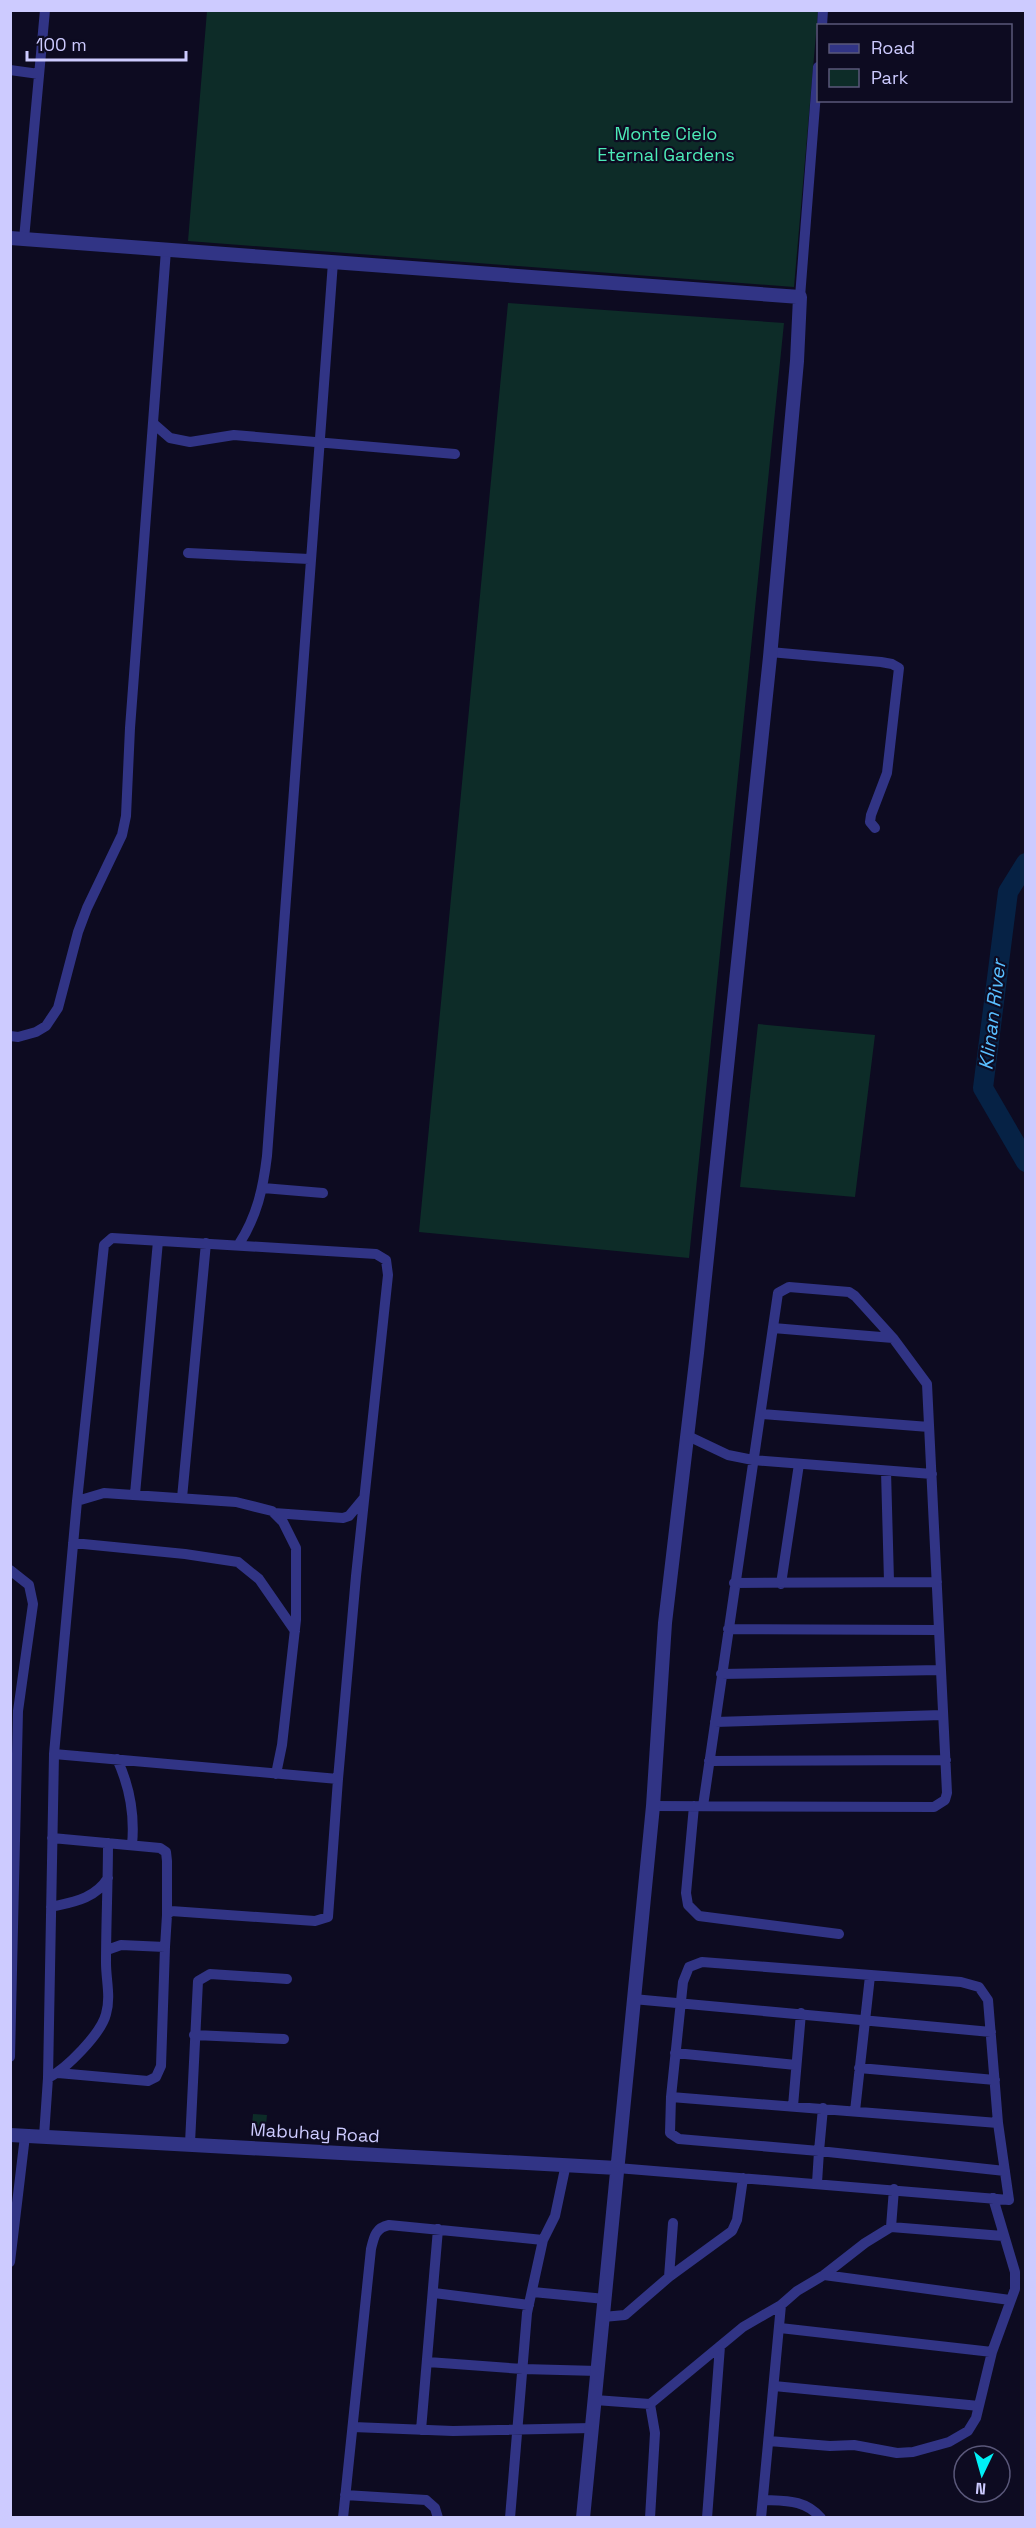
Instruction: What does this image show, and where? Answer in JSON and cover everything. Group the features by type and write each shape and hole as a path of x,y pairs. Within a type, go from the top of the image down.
{"street":[{"path":"45,10 39,74 17,239 800,297"},
{"path":"10,70 39,74"},
{"path":"583,2517 653,1806 665,1623 688,1436 770,652 796,373 817,91"},
{"path":"10,1036 36,1032 46,1026 58,1008 78,932 122,835 126,816 130,728 166,250"},
{"path":"239,1244 250,1228 263,1188 333,262"},
{"path":"154,424 170,438 190,442 234,435 455,454"},
{"path":"188,553 309,559"},
{"path":"770,652 881,662 898,666 887,772 870,822 875,828"},
{"path":"263,1188 323,1193"},
{"path":"44,2136 53,2076 51,1907 54,1754 77,1501 104,1245 112,1238 376,1254 386,1260 388,1275 364,1497 338,1779 328,1917 315,1921 178,1911 171,1911 167,1915"},
{"path":"135,1494 158,1240"},
{"path":"182,1498 206,1243"},
{"path":"653,1806 698,1806 934,1807 945,1800 947,1793 946,1760 927,1384 893,1338 852,1293 789,1287 778,1293 715,1722 709,1761 698,1806 686,1893 688,1905 699,1916 839,1934"},
{"path":"773,1328 893,1338"},
{"path":"761,1414 929,1426"},
{"path":"688,1436 728,1455 753,1460 932,1474"},
{"path":"781,1584 799,1464"},
{"path":"886,1471 889,1581"},
{"path":"77,1501 104,1493 135,1494 236,1502 259,1506 274,1513 343,1518 349,1516 364,1497"},
{"path":"274,1513 288,1530 296,1548 295,1630 282,1745 276,1774"},
{"path":"73,1543 225,1558 238,1563 259,1579 295,1630"},
{"path":"10,1570 29,1585 33,1604 18,1711 10,2057"},
{"path":"734,1583 937,1582"},
{"path":"728,1629 938,1630"},
{"path":"721,1674 940,1670"},
{"path":"715,1722 942,1714"},
{"path":"54,1754 338,1779"},
{"path":"117,1759 128,1783 133,1830 132,1845"},
{"path":"709,1761 946,1760"},
{"path":"52,1838 160,1848 166,1852 167,1915 161,2066 156,2077 148,2081 53,2076"},
{"path":"53,2076 93,2037 106,2015 108,2000 105,1964 108,1843"},
{"path":"51,1907 84,1899 103,1886 108,1878"},
{"path":"107,1950 121,1945 165,1947"},
{"path":"617,2168 1009,2200 1005,2171 998,2123 988,2000 979,1987 961,1982 777,1967 694,1963 686,1973 681,2002 670,2097 670,2133 679,2139 1005,2171"},
{"path":"190,2144 198,1981 210,1974 287,1979"},
{"path":"855,2111 870,1976"},
{"path":"633,1999 991,2032"},
{"path":"793,2106 801,2013"},
{"path":"194,2035 284,2039"},
{"path":"675,2053 796,2065"},
{"path":"860,2068 995,2080"},
{"path":"670,2097 998,2123"},
{"path":"817,2184 823,2108"},
{"path":"10,2262 18,2135"},
{"name":"Mabuhay Road","path":"18,2135 617,2168"},
{"path":"510,2517 516,2429 529,2305 543,2240 555,2216 566,2164"},
{"path":"603,2317 625,2315 669,2277 732,2231 737,2220 743,2178"},
{"path":"891,2227 894,2189"},
{"path":"769,2441 830,2446 854,2445 897,2453 913,2452 960,2438 973,2425 992,2352 1015,2289 1015,2272 993,2198"},
{"path":"669,2277 673,2223"},
{"path":"343,2517 371,2249 376,2232 381,2227 389,2225 543,2240"},
{"path":"595,2400 650,2404 743,2327 781,2305 797,2291 824,2275 865,2243 891,2227 1003,2236"},
{"path":"421,2430 438,2229"},
{"path":"824,2275 1010,2300"},
{"path":"533,2292 605,2299"},
{"path":"434,2293 529,2305"},
{"path":"761,2517 781,2305"},
{"path":"780,2328 992,2352"},
{"path":"706,2517 720,2346"},
{"path":"428,2362 523,2369 598,2371"},
{"path":"774,2386 979,2406"},
{"path":"650,2404 655,2433 650,2517"},
{"path":"353,2427 421,2430 592,2428"},
{"path":"345,2495 426,2500 435,2508 438,2517"},
{"path":"763,2500 800,2503 821,2517"}],"green space":[{"name":"Monte Cielo Eternal Gardens","path":"207,11 818,11 794,287 188,241"},
{"path":"508,303 784,323 689,1258 419,1232"},
{"path":"758,1024 875,1035 855,1197 740,1187"},
{"path":"253,2114 267,2115 265,2136 251,2135"}],"waterway":[{"name":"Klinan River","path":"1026,863 1008,892 983,1088 1026,1162"}]}
